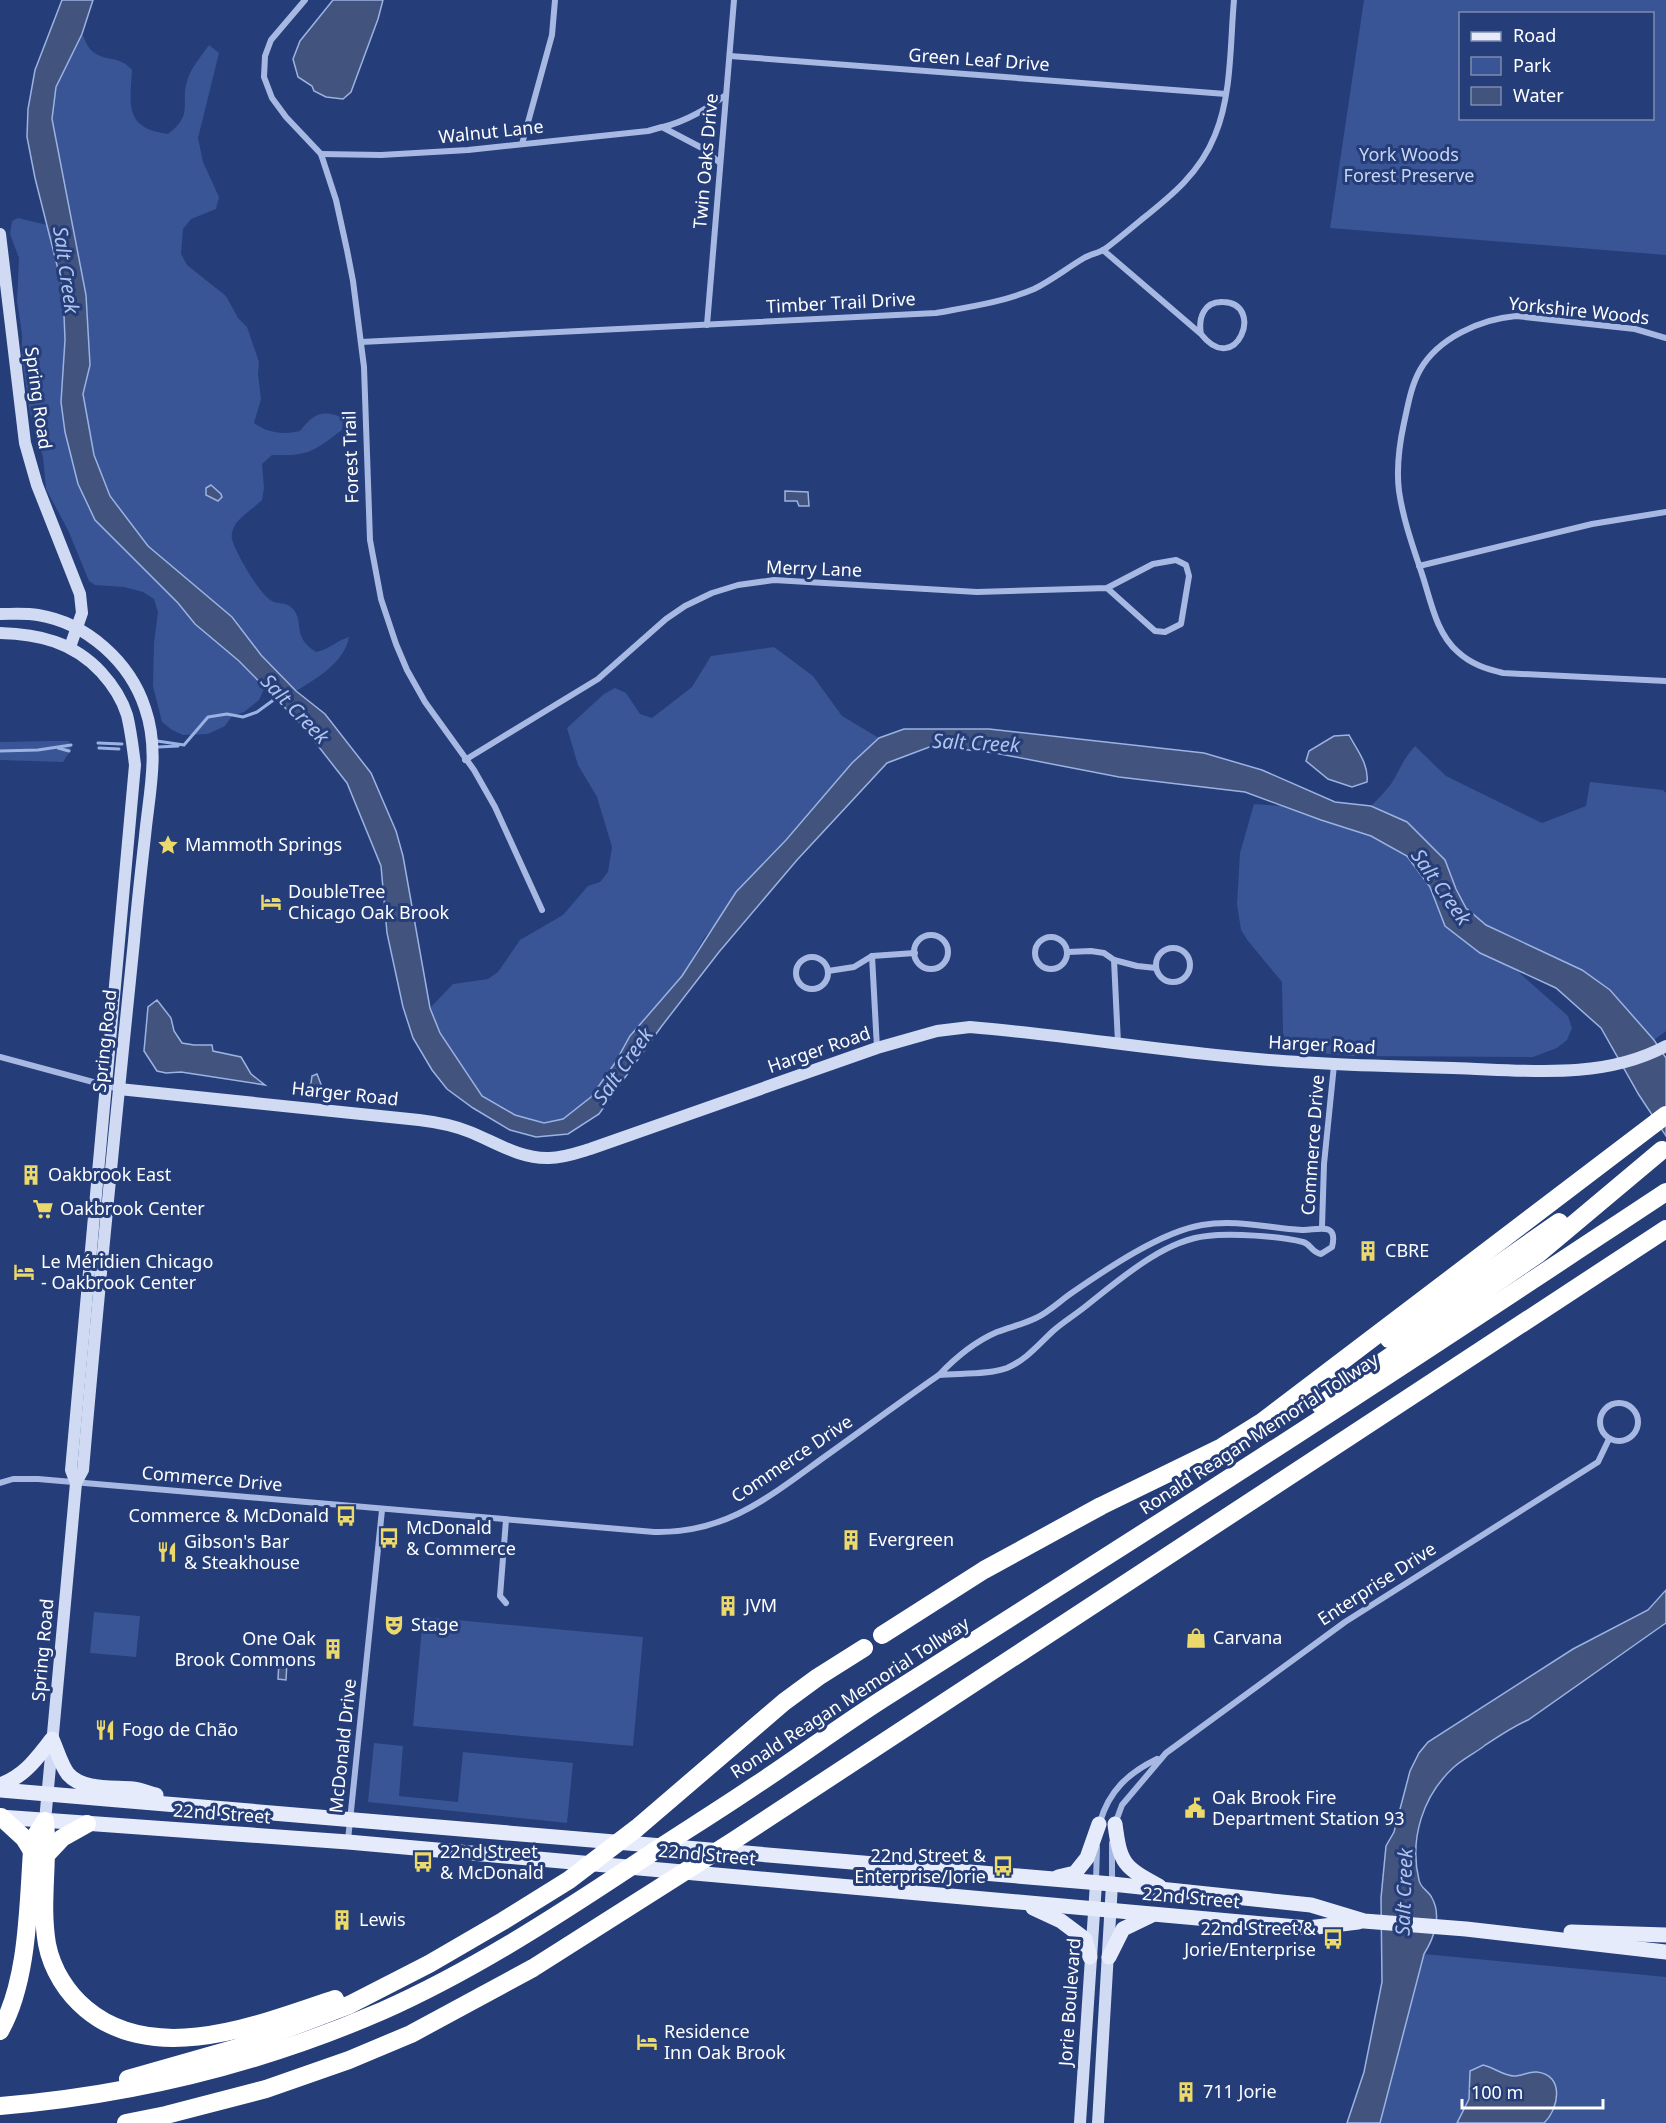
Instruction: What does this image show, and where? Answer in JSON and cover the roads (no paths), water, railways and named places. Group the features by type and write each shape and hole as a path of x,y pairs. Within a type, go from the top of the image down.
{"highway":[{"name":"Ronald Reagan Memorial Tollway","path":"882,1635 984,1570 1101,1506 1222,1447 1262,1422 1666,1115"},
{"path":"1262,1422 1438,1307 1664,1148"},
{"path":"1249,1466 1273,1438 1538,1254 1664,1148"},
{"name":"Ronald Reagan Memorial Tollway","path":"0,2105 89,2096 177,2080 249,2060 383,2010 465,1970 509,1945 606,1883 754,1787 883,1698 1249,1466 1666,1192"},
{"path":"126,2123 266,2089 309,2075 381,2047 451,2014 524,1973 733,1841 1666,1229"},
{"name":"Ronald Reagan Memorial Tollway","path":"0,2105 123,2080 246,2044 359,2001 429,1964 569,1880 637,1828 784,1702 864,1648"},
{"path":"0,1817 39,1853"},
{"path":"45,1821 36,1835 47,1946 57,1974 74,1999 91,2013 113,2026 137,2034 163,2038 206,2035 295,2012 394,1977 476,1936"},
{"path":"0,2031 12,2006 22,1965 39,1853 87,1824"}],"main road":[{"path":"0,1785 14,1779 30,1767 52,1739 70,1777 90,1785 134,1790 158,1796 172,1804"},
{"name":"22nd Street","path":"0,1790 1112,1884 1311,1905 1364,1921 1466,1929 1666,1952"},
{"name":"22nd Street","path":"0,1817 348,1842 1314,1928 1364,1921"},
{"path":"1048,1879 1075,1872 1087,1858 1107,1824"},
{"path":"1107,1824 1118,1851 1130,1871 1167,1890"},
{"path":"1022,1903 1061,1921 1086,1939 1090,1957"},
{"path":"1109,1957 1123,1929 1154,1914"},
{"name":"22nd Street","path":"1466,1929 1666,1935"}],"street":[{"name":"Forest Trail","path":"305,0 271,40 265,56 264,77 276,104 321,154 336,200 348,250 364,367 372,561 381,599 407,670 425,702 495,807 542,910"},
{"path":"522,144 552,35 555,0"},
{"name":"Twin Oaks Drive","path":"706,325 734,0"},
{"name":"Timber Trail Drive","path":"361,342 936,313 1008,298 1033,289 1061,275 1088,255 1103,250 1169,198 1192,175 1214,138 1226,94 1234,0"},
{"name":"Green Leaf Drive","path":"730,56 1226,94"},
{"name":"Walnut Lane","path":"321,154 399,155 648,130 681,123 726,95"},
{"path":"662,127 702,147 720,163"},
{"name":"Spring Road","path":"0,234 22,431 37,485 78,586 82,613 70,647 84,655 112,684 126,713 135,765 83,1470 76,1483 45,1821"},
{"path":"1103,250 1201,334 1208,343 1219,348 1231,346 1241,339 1245,327 1244,315 1236,306 1225,301 1213,303 1203,310 1199,322 1201,334"},
{"name":"Yorkshire Woods","path":"1666,338 1635,329 1516,316 1501,317 1477,325 1436,350 1420,369 1397,461 1399,492 1404,516 1419,566 1440,628 1458,652 1478,666 1503,673 1666,681"},
{"path":"1419,566 1592,524 1666,512"},
{"name":"Merry Lane","path":"465,760 598,679 666,619 685,606 712,593 738,585 774,580 977,592 1107,588 1153,564 1176,560 1186,565 1189,576 1180,624 1165,632 1155,631 1107,588"},
{"path":"0,614 40,615 77,629"},
{"name":"Spring Road","path":"77,629 105,647 128,672 145,708 154,764 112,1088"},
{"path":"0,633 40,636 70,647"},
{"path":"931,935 942,939 948,953 944,963 934,969 923,967 916,959 915,953 915,948 921,939 931,935"},
{"path":"1054,937 1063,942 1068,952 1065,962 1051,970 1037,962 1035,951 1039,942 1044,938 1054,937"},
{"path":"1171,948 1184,952 1189,961 1187,974 1175,982 1165,980 1156,968 1158,957 1171,948"},
{"path":"1068,952 1097,952 1114,960 1156,968"},
{"path":"828,971 854,967 872,956 915,953"},
{"path":"810,956 820,958 828,971 825,982 816,988 806,988 801,985 795,975 797,965 810,956"},
{"path":"872,956 877,1048"},
{"path":"1114,960 1118,1044"},
{"name":"Harger Road","path":"0,1057 112,1088 444,1124 468,1131 522,1154 549,1158 563,1157 590,1149 877,1048 937,1031 970,1027 1229,1057 1334,1065 1581,1070 1641,1058 1666,1046"},
{"name":"Commerce Drive","path":"1322,1227 1324,1164 1334,1065"},
{"name":"Commerce Drive","path":"0,1484 13,1479 38,1479 382,1510 663,1532 699,1529 740,1514 767,1499 939,1375 963,1351 994,1333 1035,1319 1097,1276 1160,1239 1186,1228 1220,1223 1265,1225 1306,1231 1322,1227 1329,1231 1333,1243 1329,1250 1321,1254 1312,1251 1304,1242 1265,1237 1206,1236 1180,1243 1142,1264 1121,1279 1054,1330 1025,1358 1003,1369 939,1375"},
{"path":"1611,1403 1624,1403 1637,1415 1637,1429 1623,1441 1609,1439 1601,1428 1601,1415 1611,1403"},
{"name":"Enterprise Drive","path":"1096,1883 1110,1796 1141,1767 1160,1758 1345,1622 1598,1462 1609,1439"},
{"name":"McDonald Drive","path":"348,1842 382,1510"},
{"path":"506,1520 500,1596 506,1603"},
{"name":"Enterprise Drive","path":"1107,1824 1160,1758"},
{"name":"Enterprise Drive","path":"1107,1824 1112,1839 1112,1884"},
{"name":"Jorie Boulevard","path":"1080,2123 1096,1883"},
{"name":"Jorie Boulevard","path":"1098,2123 1112,1884"}],"water":[{"name":"Salt Creek","path":"62,0 93,0 82,34 56,87 52,119 86,295 90,365 83,394 94,455 110,496 148,546 232,617 261,655 296,691 325,714 371,773 396,831 403,856 430,1008 440,1033 482,1096 515,1115 544,1123 563,1119 591,1097 615,1063 630,1036 682,976 736,892 786,840 852,763 879,738 904,729 989,729 1204,753 1262,770 1335,802 1371,806 1407,822 1445,860 1466,908 1486,925 1582,970 1610,990 1654,1040 1666,1058 1666,1136 1639,1095 1601,1028 1556,988 1480,953 1445,926 1430,887 1407,856 1371,836 1245,792 1119,777 995,753 932,746 887,763 797,860 719,952 661,1027 599,1114 568,1134 536,1137 510,1130 473,1108 447,1089 432,1070 413,1038 403,1007 387,933 381,866 347,783 301,724 239,661 195,624 178,603 95,520 78,484 65,432 61,402 65,340 63,289 27,137 28,109 35,70"},
{"path":"333,0 383,0 351,92 343,99 326,97 314,91 312,86 298,77 293,59 300,41"},
{"path":"211,485 221,494 222,497 218,501 206,495 206,488"},
{"path":"785,491 808,492 809,506 799,506 797,501 785,501"},
{"path":"1349,735 1362,757 1367,775 1367,782 1352,787 1328,779 1306,761 1309,751 1334,736"},
{"path":"157,1000 171,1018 174,1031 182,1043 212,1045 213,1051 241,1057 251,1074 265,1085 181,1072 157,1071 144,1051 148,1007"},
{"path":"317,1074 322,1087 332,1090 332,1096 329,1098 306,1093 305,1089 311,1083 312,1076"},
{"name":"Salt Creek","path":"1666,1590 1666,1623 1528,1720 1461,1761 1443,1778 1434,1791 1421,1819 1416,1865 1420,1883 1435,1905 1435,1927 1424,1954 1380,2123 1347,2123 1364,2072 1382,1982 1381,1898 1386,1846 1394,1832 1410,1771 1419,1753 1428,1742 1573,1649 1648,1610"},
{"path":"279,1661 287,1662 286,1680 278,1679"},
{"path":"1483,2065 1510,2076 1537,2072 1546,2074 1552,2079 1557,2093 1556,2102 1544,2123 1457,2123 1469,2099 1470,2071"}],"waterway":[{"name":"Salt Creek","path":"157,741 184,745 208,717 227,714 243,717 257,712 279,696"},
{"path":"98,743 122,744"},
{"path":"0,751 38,750 71,745"},
{"path":"158,747 178,746"},
{"path":"58,748 69,751"},
{"path":"99,748 119,749"}],"place":[{"name":"Mammoth Springs","path":"168,845"},
{"name":"DoubleTree Chicago Oak Brook","path":"271,902"},
{"name":"Oakbrook East","path":"31,1175"},
{"name":"Oakbrook Center","path":"43,1209"},
{"name":"CBRE","path":"1368,1251"},
{"name":"Le Méridien Chicago - Oakbrook Center","path":"24,1272"},
{"name":"Commerce & McDonald","path":"346,1516"},
{"name":"McDonald & Commerce","path":"389,1538"},
{"name":"Evergreen","path":"851,1540"},
{"name":"Gibson's Bar & Steakhouse","path":"167,1552"},
{"name":"JVM","path":"728,1606"},
{"name":"Stage","path":"394,1625"},
{"name":"Carvana","path":"1196,1638"},
{"name":"One Oak Brook Commons","path":"333,1649"},
{"name":"Fogo de Chão","path":"105,1730"},
{"name":"Oak Brook Fire Department Station 93","path":"1195,1808"},
{"name":"22nd Street & McDonald","path":"423,1862"},
{"name":"22nd Street & Enterprise/Jorie","path":"1003,1866"},
{"name":"Lewis","path":"342,1920"},
{"name":"22nd Street & Jorie/Enterprise","path":"1333,1939"},
{"name":"Residence Inn Oak Brook","path":"647,2042"},
{"name":"711 Jorie","path":"1186,2092"}],"park label":[{"name":"York Woods Forest Preserve","path":"1409,165"}]}
